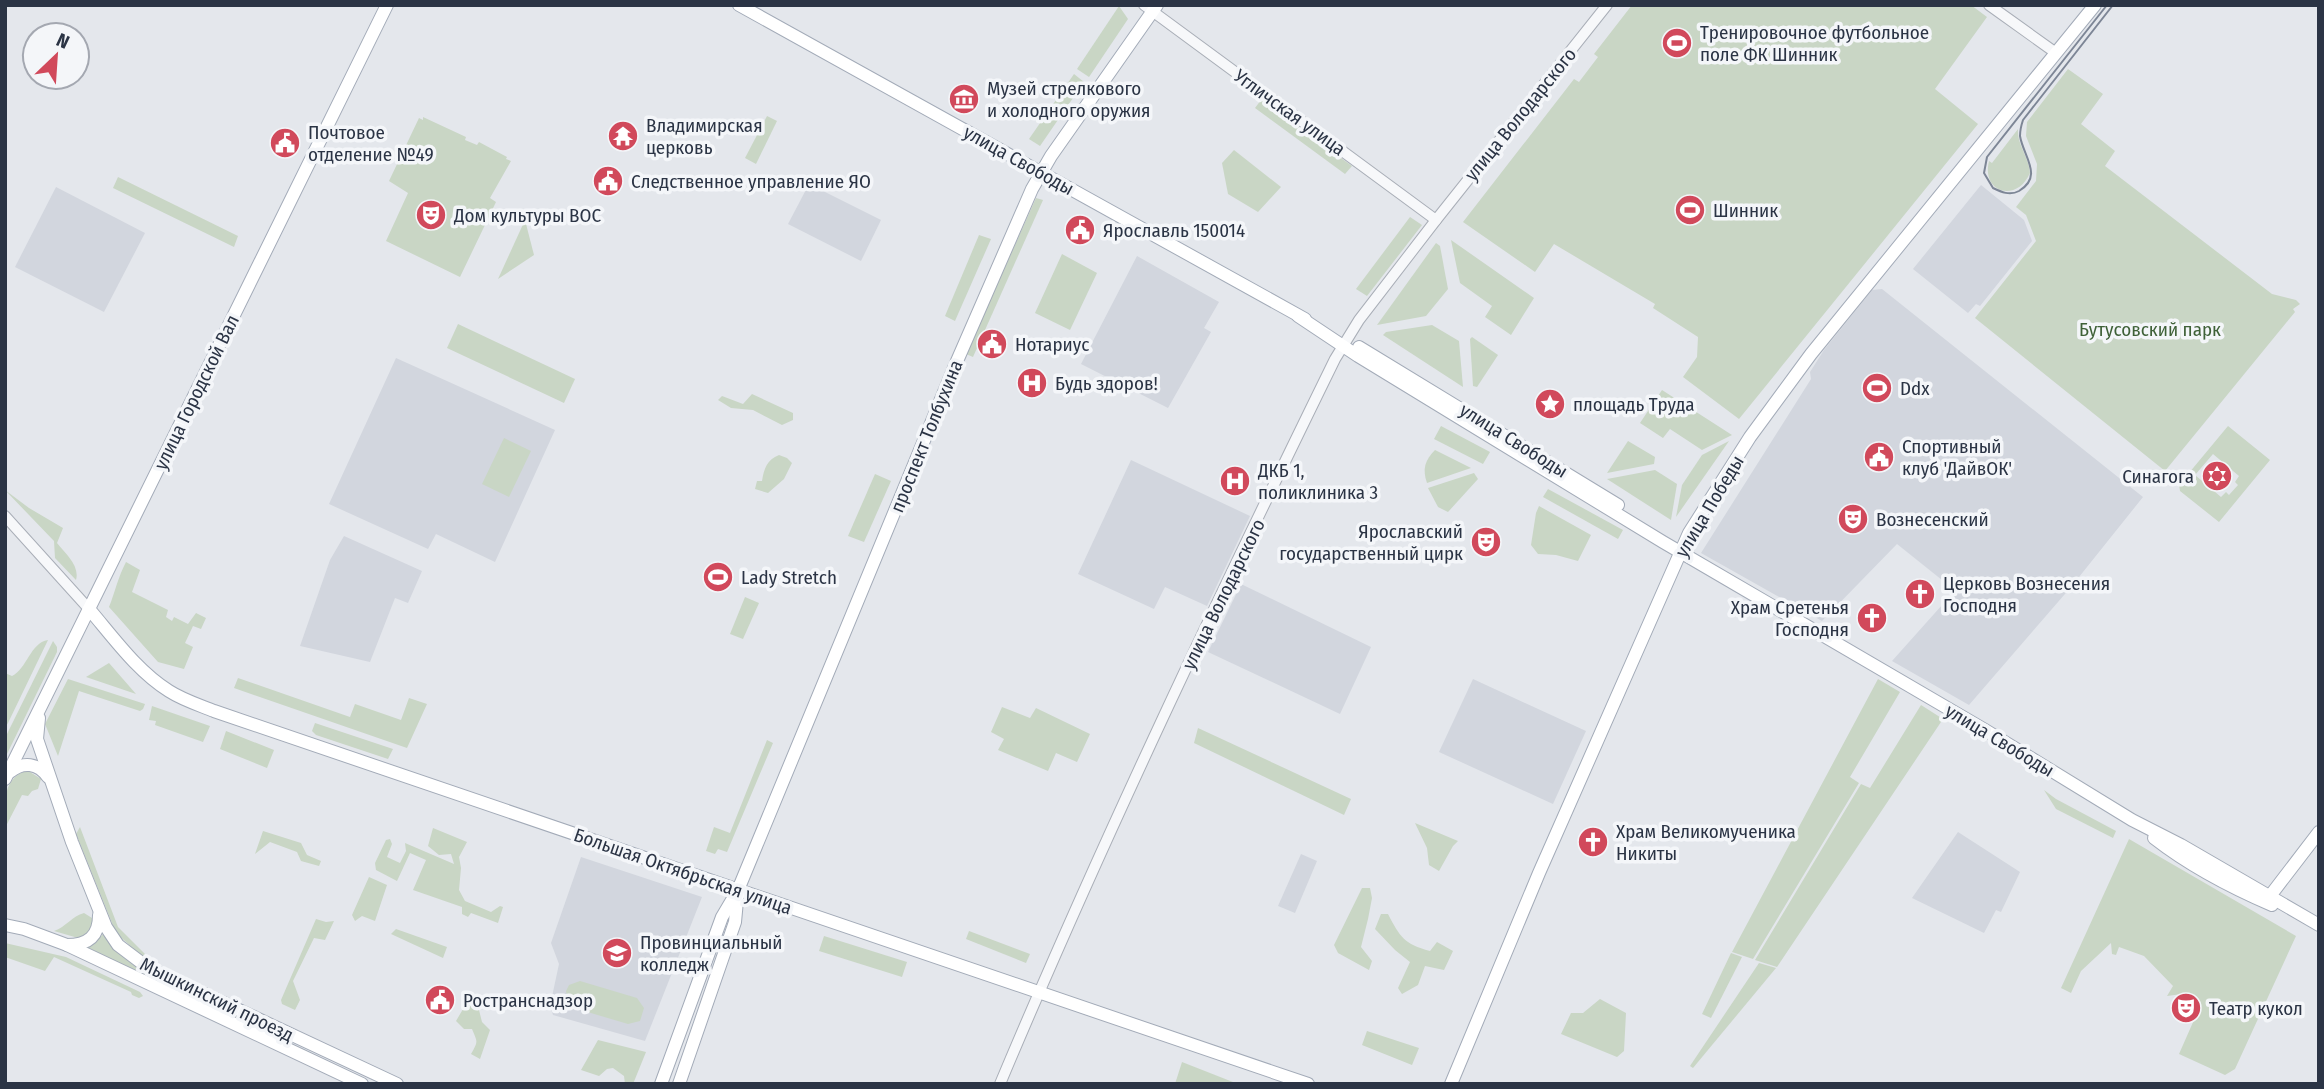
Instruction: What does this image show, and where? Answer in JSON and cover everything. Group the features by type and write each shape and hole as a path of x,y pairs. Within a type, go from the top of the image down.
{"main road":[{"name":"улица Городской Вал","path":"5,778 387,5"},
{"name":"улица Свободы","path":"740,5 1345,343 1723,576 1985,730 2179,850 2267,901 2315,923"},
{"name":"улица Победы","path":"1451,1084 1539,873 1697,519 1731,466 1811,354 2095,5"},
{"name":"проспект Толбухина","path":"661,1084 722,917 738,890 970,331 1041,172 1151,7"},
{"name":"Большая Октябрьская улица","path":"89,609 144,671 170,691 192,702 1308,1084"},
{"name":"Мышкинский проезд","path":"41,707 37,739 98,909 118,945 147,967 397,1084"},
{"path":"5,778 18,766 32,765 44,772 53,787"},
{"path":"2267,901 2319,832"},
{"name":"проспект Толбухина","path":"679,1084 735,922 738,890"},
{"path":"67,945 76,945 91,939 99,926 98,909"},
{"path":"5,917 24,929"},
{"name":"Мышкинский проезд","path":"5,925 67,945 362,1084"},
{"path":"652,1084 672,1053"}],"street":[{"name":"улица Володарского","path":"1000,1084 1038,992 1175,693 1345,343 1436,220 1607,5"},
{"path":"1989,5 2056,53"},
{"name":"Угличская улица","path":"1151,7 1436,220"},
{"path":"5,516 89,609"}],"shaded area":[{"path":"809,184 881,220 861,261 788,224"},
{"path":"1981,185 2024,220 2032,241 1980,306 1976,304 1968,313 1913,269"},
{"path":"56,187 145,233 104,312 15,267"},
{"path":"1137,256 1219,302 1204,328 1211,332 1168,408 1081,364"},
{"path":"1882,289 2143,497 2071,587 1969,705 1892,661 1951,595 1942,580 1897,544 1822,621 1701,553 1811,379 1810,372 1824,350 1872,290"},
{"path":"396,358 555,430 495,562 436,534 428,549 329,504"},
{"path":"1131,460 1250,516 1207,606 1165,587 1154,609 1078,574"},
{"path":"344,536 422,571 408,603 395,598 370,662 300,646 330,560"},
{"path":"1241,584 1371,647 1340,714 1208,652"},
{"path":"1473,679 1586,731 1553,804 1439,752"},
{"path":"1958,832 2020,872 2001,912 1996,910 1984,933 1912,898"},
{"path":"1301,854 1317,861 1295,913 1278,906"},
{"name":"Провинциальный колледж","path":"581,857 702,897 645,1041 553,1015 550,1006 559,964 551,943"}],"green space":[{"name":"Шинник","path":"1632,5 1971,5 1987,17 1935,89 1978,124 1739,419 1683,377 1697,357 1698,337 1653,308 1655,304 1554,244 1535,272 1463,222 1574,79 1579,82 1598,57 1594,54"},
{"path":"1119,6 1128,19 1089,77 1077,69"},
{"name":"Бутусовский парк","path":"2068,69 2103,94 2081,124 2115,151 2105,166 2272,294 2296,300 2300,304 2293,309 2295,312 2165,471 1975,318 2036,241 2026,215 2016,207 2036,181 2037,164 2026,136 2027,122"},
{"path":"1074,74 1084,82 1040,146 1029,139"},
{"path":"1261,100 1352,166 1345,174 1255,108"},
{"path":"767,116 777,121 756,164 745,158"},
{"path":"423,117 466,137 465,140 477,145 479,142 511,161 490,198 496,202 460,277 386,241 408,193 389,181 419,118 423,120"},
{"path":"2018,129 2030,173 2017,188 2002,190 1990,181 1989,161 1992,163"},
{"path":"1234,150 1281,187 1258,212 1228,194 1222,163"},
{"path":"118,177 238,236 234,247 113,188"},
{"path":"1036,198 1043,200 973,357 966,354"},
{"path":"1410,217 1422,225 1367,296 1356,289"},
{"path":"525,220 534,255 498,279"},
{"path":"979,235 991,239 955,321 945,316"},
{"path":"1451,240 1534,298 1511,335 1485,317 1492,306 1460,283"},
{"path":"1436,243 1440,246 1448,289 1426,316 1377,325"},
{"path":"1062,254 1097,273 1070,330 1035,313"},
{"path":"458,324 575,379 564,403 447,348"},
{"path":"1432,325 1459,341 1463,387 1383,335 1386,332"},
{"path":"1472,337 1498,355 1477,387 1473,386"},
{"path":"1662,390 1732,435 1702,450 1670,429 1663,438 1640,423"},
{"path":"752,394 793,413 793,420 782,425 753,410 731,408 718,400 722,396 743,404"},
{"path":"1441,426 1490,452 1483,464 1434,439"},
{"path":"2228,426 2270,460 2219,522 2180,491 2179,485","holes":["2213,454 2239,476 2235,482 2238,485 2229,495 2226,492 2221,497 2195,475"]},
{"path":"504,438 531,451 509,497 482,484"},
{"path":"1628,441 1655,457 1654,464 1607,473"},
{"path":"1729,441 1676,517 1682,485 1702,455"},
{"path":"1435,450 1471,468 1427,483 1425,465"},
{"path":"779,455 792,463 784,479 768,493 755,489 757,481 762,481 767,465"},
{"path":"1655,470 1677,484 1671,520 1607,479"},
{"path":"1474,473 1478,479 1448,512 1438,507 1428,488"},
{"path":"875,474 891,481 864,542 848,536"},
{"path":"1548,489 1623,530 1618,539 1543,497"},
{"path":"5,490 63,528 57,543 74,565 76,580 55,558 54,541"},
{"path":"1539,506 1591,535 1578,561 1556,555 1538,554 1531,545"},
{"path":"126,562 140,570 132,592 168,610 166,617 172,621 174,617 188,624 196,613 206,618 201,629 193,626 185,643 193,647 184,669 158,662 109,607"},
{"path":"745,597 759,603 743,639 730,634"},
{"path":"48,640 5,728 5,673 12,676 17,673 37,646"},
{"path":"53,641 57,652 5,758 5,738"},
{"path":"109,663 136,694 86,677"},
{"path":"238,678 350,717 355,704 401,720 409,698 427,704 407,748 234,688"},
{"path":"68,679 145,704 140,711 79,691 58,756 45,724"},
{"path":"1878,679 1900,692 1850,777 1859,783 1753,959 1732,952"},
{"path":"1921,705 1943,719 1777,967 1755,960 1861,784 1870,788"},
{"path":"152,706 210,726 203,742 155,725 156,721 149,720"},
{"path":"1002,707 1030,718 1036,708 1090,734 1077,762 1056,753 1048,771 998,750 1004,739 991,732"},
{"path":"315,723 393,749 388,759 316,735 312,731"},
{"path":"1198,728 1351,799 1344,815 1194,743"},
{"path":"226,731 274,750 267,768 220,749"},
{"path":"767,740 773,743 727,852 718,849 715,854 706,851 714,827 730,833"},
{"path":"30,772 41,779 38,789 28,796 22,795 5,828 8,789 16,776"},
{"path":"2044,790 2116,831 2113,838 2056,809"},
{"path":"1415,823 1458,841 1439,871 1429,865 1427,848"},
{"path":"80,827 118,927 145,954 145,959 116,933 76,834"},
{"path":"433,828 467,842 459,857 459,890 465,901 491,912 503,907 498,923 471,913 468,917 462,914 462,907 413,890 426,860 410,853 397,881 376,870 375,863 386,840 390,839 392,844 387,857 400,863 406,851 405,843 454,864 451,854 439,855 428,846"},
{"path":"263,831 301,843 307,855 321,861 319,866 301,861 297,852 270,842 255,854"},
{"path":"2129,839 2296,936 2235,1069 2225,1075 2179,1054 2194,1020 2189,1018 2190,1015 2200,1012 2182,994 2167,996 2173,986 2144,956 2119,947 2116,955 2112,954 2111,943 2081,971 2071,993 2061,988"},
{"path":"369,877 387,885 375,921 362,916 355,921 352,915"},
{"path":"1362,888 1370,888 1372,898 1361,947 1372,961 1369,970 1338,953 1334,945"},
{"path":"84,913 92,918 94,925 91,932 78,938 54,931 76,917"},
{"path":"1381,914 1388,914 1400,934 1414,946 1430,951 1437,942 1453,951 1444,970 1425,966 1418,985 1402,994 1398,988 1410,962 1375,929"},
{"path":"316,919 334,921 325,940 314,938 293,981 300,1000 295,1010 282,1004 281,1000"},
{"path":"396,929 447,947 443,958 391,934"},
{"path":"969,931 1030,954 1026,963 966,939"},
{"path":"104,933 120,954 132,964 282,1037 279,1038 86,948"},
{"path":"824,936 907,962 902,977 819,951"},
{"path":"5,943 66,957 140,992 143,996 139,998 132,995 131,992 54,957 45,971 5,957"},
{"path":"1731,953 1742,957 1711,1018 1702,1014"},
{"path":"1759,963 1776,968 1693,1068 1690,1066"},
{"path":"580,981 637,998 644,1008 640,1021 628,1024 574,1008 568,1003 566,991 569,985"},
{"path":"1600,999 1626,1013 1624,1051 1617,1057 1561,1034 1571,1013 1583,1013"},
{"path":"466,1004 478,1006 482,1022 490,1030 480,1059 471,1054 476,1041 472,1029 464,1029 456,1021"},
{"path":"1367,1031 1419,1048 1412,1065 1362,1045"},
{"path":"598,1040 646,1052 633,1084 625,1084 624,1076 613,1068 607,1069 599,1076 581,1070"},
{"path":"1182,1062 1238,1084 1175,1084"}],"tram line":[{"path":"2107,5 1987,157 1984,173 1993,188 2012,193 2019,191 2030,179 2030,165 2020,136 2023,120 2113,5"}],"place":[{"name":"Тренировочное футбольное поле ФК Шинник","path":"1677,43"},
{"name":"Музей стрелкового и холодного оружия","path":"964,99"},
{"name":"Владимирская церковь","path":"623,136"},
{"name":"Почтовое отделение №49","path":"285,143"},
{"name":"Следственное управление ЯО","path":"608,181"},
{"name":"Шинник","path":"1690,210"},
{"name":"Дом культуры ВОС","path":"431,215"},
{"name":"Ярославль 150014","path":"1080,230"},
{"name":"Нотариус","path":"992,344"},
{"name":"Будь здоров!","path":"1032,383"},
{"name":"Ddx","path":"1877,388"},
{"name":"площадь Труда","path":"1550,404"},
{"name":"Спортивный клуб 'ДайвОК'","path":"1879,457"},
{"name":"Синагога","path":"2217,476"},
{"name":"ДКБ 1, поликлиника 3","path":"1235,481"},
{"name":"Вознесенский","path":"1853,519"},
{"name":"Ярославский государственный цирк","path":"1486,542"},
{"name":"Lady Stretch","path":"718,577"},
{"name":"Церковь Вознесения Господня","path":"1920,594"},
{"name":"Храм Сретенья Господня","path":"1872,618"},
{"name":"Храм Великомученика Никиты","path":"1593,842"},
{"name":"Провинциальный колледж","path":"617,953"},
{"name":"Ространснадзор","path":"440,1000"},
{"name":"Театр кукол","path":"2186,1008"}]}
